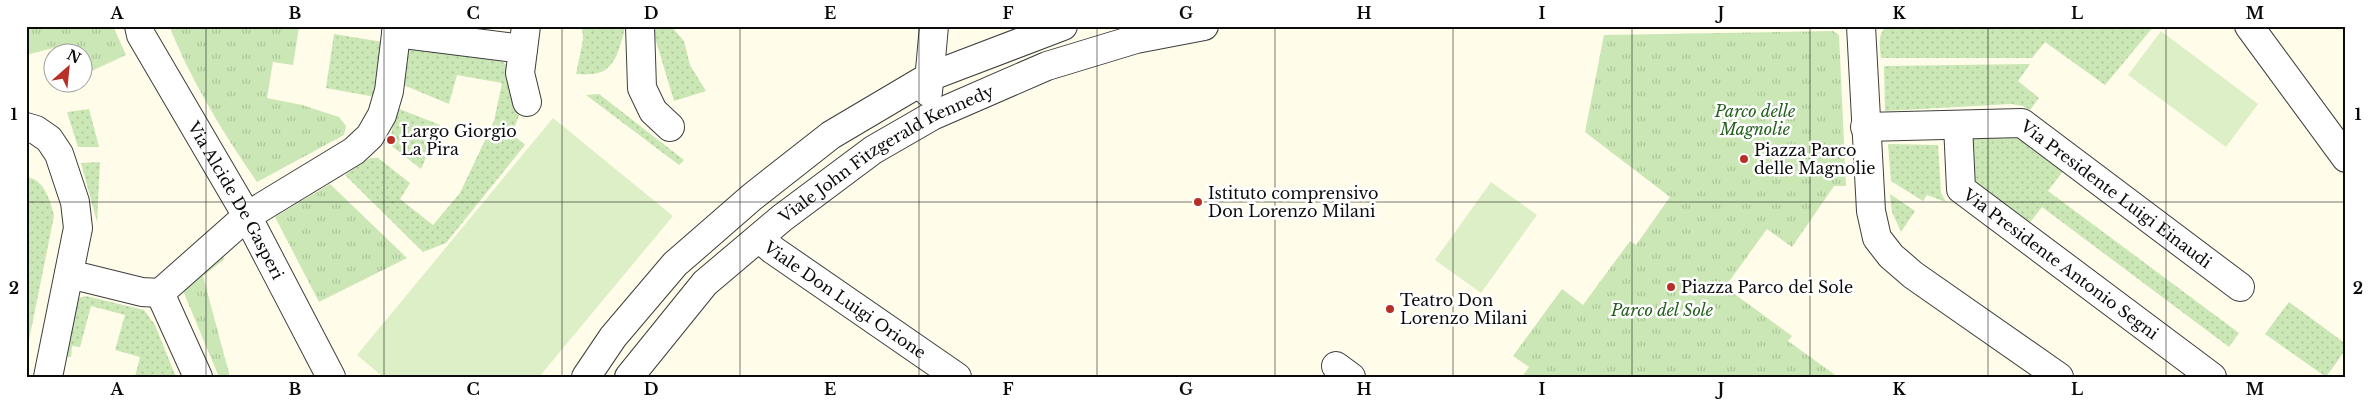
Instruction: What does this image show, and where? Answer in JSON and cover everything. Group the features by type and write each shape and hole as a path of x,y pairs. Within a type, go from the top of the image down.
{"street":[{"name":"Via Alcide De Gasperi","path":"139,26 141,34 247,216 331,377"},
{"path":"640,26 642,88 653,111 670,127"},
{"path":"925,95 934,26"},
{"name":"Viale John Fitzgerald Kennedy","path":"586,377 613,337 676,264 752,197 831,135 925,95 1063,26"},
{"name":"Viale John Fitzgerald Kennedy","path":"629,377 705,283 759,238 873,150 925,95 1047,66 1136,39 1204,26"},
{"path":"1861,26 1871,210 1877,238 1891,256 1913,275 2059,377"},
{"path":"2249,26 2346,158"},
{"path":"69,274 142,292 160,292 247,216 354,151 370,136 382,115 389,91 397,30 524,38 520,73 527,102"},
{"name":"Via Presidente Luigi Einaudi","path":"1865,127 2022,123 2240,287"},
{"name":"Via Presidente Antonio Segni","path":"1958,125 1961,189 2212,377"},
{"path":"26,127 36,130 49,139 59,154 75,202 78,228 48,377"},
{"name":"Viale Don Luigi Orione","path":"759,238 773,250 957,377"},
{"path":"160,292 198,377"}],"green space":[{"path":"26,26 113,26 126,55 92,71 92,42 42,42 42,51 26,55"},
{"path":"169,26 299,27 293,65 273,62 267,98 302,105 339,117 346,126 344,135 257,182 209,107"},
{"path":"582,26 624,26 617,54 609,66 599,73 576,74 583,40"},
{"path":"662,26 671,26 684,41 690,65 706,91 674,101 653,31"},
{"path":"2154,26 2105,85 2045,42 2032,58 1881,58 1880,50 1880,37 1886,27"},
{"path":"1833,31 1839,35 1846,186 1834,186 1792,247 1767,229 1725,287 1792,336 1788,341 1838,377 1522,377 1529,367 1513,356 1562,289 1583,305 1630,241 1636,245 1670,197 1585,132 1604,35"},
{"path":"2161,31 2258,104 2226,147 2128,75"},
{"path":"334,34 383,42 375,97 326,88"},
{"path":"409,46 480,55 503,62 509,68 520,113 512,134 525,145 446,243 423,252 345,175 370,158 378,158 410,183 400,199 433,225 460,193 494,121 502,83 457,75 449,104 401,84 403,55"},
{"path":"2030,64 2018,81 2039,98 2030,110 2023,106 2011,104 1885,111 1884,66"},
{"path":"599,94 684,160 679,165 586,95"},
{"path":"397,108 440,125 421,169 389,144"},
{"path":"89,109 99,147 78,147 67,112"},
{"path":"553,118 673,216 539,377 383,377 357,355"},
{"path":"2019,138 2063,171 2048,191 2239,333 2229,347 2042,207 2029,224 1972,180 1971,139"},
{"path":"1888,144 1938,145 1941,193 1946,202 1927,195 1923,201 1891,181"},
{"path":"100,162 97,222 81,163"},
{"path":"26,177 32,178 42,186 49,198 54,216 26,355"},
{"path":"1491,182 1537,215 1481,293 1435,260"},
{"path":"330,184 407,258 319,302 275,217"},
{"path":"1890,194 1915,211 1901,232 1892,212"},
{"path":"221,255 225,259 203,276 230,377 219,377 181,286"},
{"path":"86,296 144,310 155,325 176,377 135,377 140,357 115,350 125,315 91,306 80,347 72,346 71,357 60,356 75,299"},
{"path":"2289,302 2346,344 2346,349 2326,377 2265,334"}],"place":[{"name":"Largo Giorgio La Pira","path":"391,140"},
{"name":"Piazza Parco delle Magnolie","path":"1744,159"},
{"name":"Istituto comprensivo Don Lorenzo Milani","path":"1198,202"},
{"name":"Piazza Parco del Sole","path":"1671,287"},
{"name":"Teatro Don Lorenzo Milani","path":"1390,309"}],"park label":[{"name":"Parco delle Magnolie","path":"1755,120"},
{"name":"Parco del Sole","path":"1662,310"}]}
